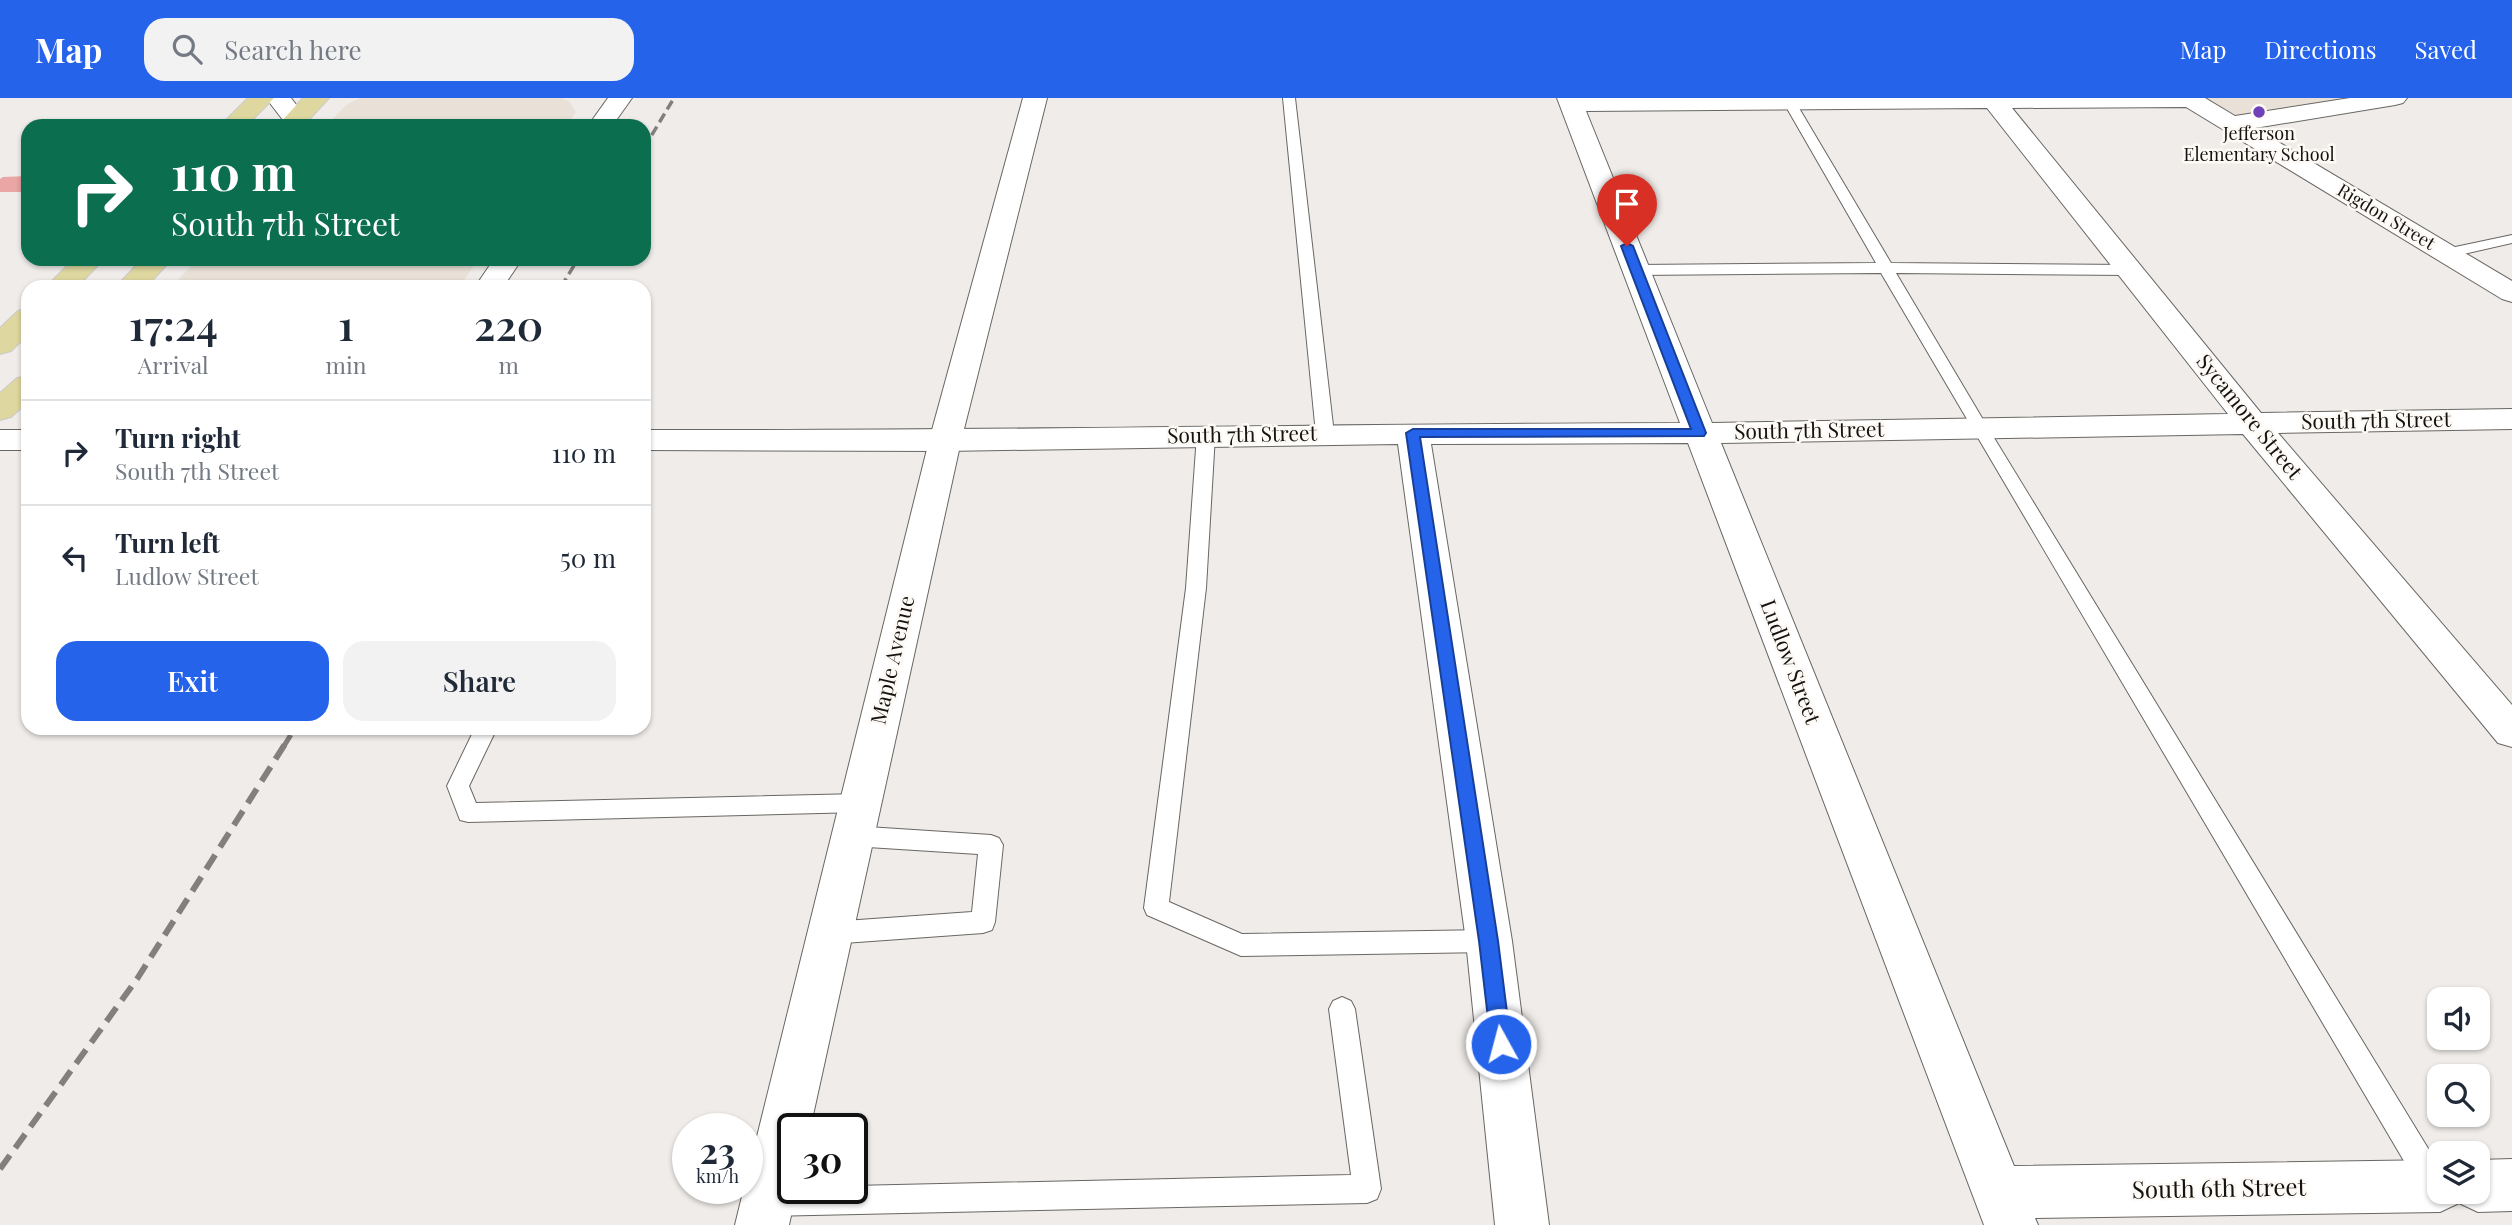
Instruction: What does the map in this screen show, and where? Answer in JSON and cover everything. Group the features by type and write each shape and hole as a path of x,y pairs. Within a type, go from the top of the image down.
{"highway":[{"path":"240,119 262,98"},
{"path":"296,119 317,98"},
{"path":"68,280 82,266"},
{"path":"137,280 151,266"},
{"path":"0,345 21,324"},
{"path":"0,410 21,391"}],"street":[{"path":"278,98 290,119"},
{"path":"605,119 620,98"},
{"name":"Maple Avenue","path":"764,1213 944,441 1035,98"},
{"path":"2232,124 2395,98"},
{"name":"Sycamore Street","path":"1991,99 2252,423 2512,732"},
{"path":"1570,101 2190,99"},
{"name":"Rigdon Street","path":"2190,99 2512,293"},
{"name":"Ludlow Street","path":"1570,101 2004,1208"},
{"name":"South 7th Street","path":"651,440 944,441 1206,435 1700,433 2512,419"},
{"path":"1413,433 1489,941 1522,1225"},
{"path":"0,440 21,440"},
{"name":"South 6th Street","path":"2490,1185 2512,1185"},
{"name":"South 6th Street","path":"2004,1208 2427,1187"}],"lane":[{"path":"1289,98 1325,434"},
{"path":"1788,100 1979,428 2427,1147"},
{"path":"2446,253 2512,239"},
{"path":"1636,270 2129,270"},
{"path":"1206,435 1196,588 1156,908 1241,945 1489,941"},
{"path":"483,735 458,786 468,813 856,819 991,845 983,922 830,933"},
{"path":"764,1213 1367,1189 1342,1009"}],"shaded area":[{"path":"360,98 560,98 569,101 576,112 571,119 333,119 346,105"},
{"name":"Jefferson Elementary School","path":"2188,98 2395,98 2232,124"},
{"path":"21,176 21,192 0,192 0,179"},
{"path":"191,266 474,266 464,280 178,280"}],"railway":[{"path":"651,136 674,98"},
{"path":"565,280 574,266"},
{"path":"284,746 291,735"},
{"path":"0,1169 137,979 285,744"}],"place":[{"name":"Jefferson Elementary School","path":"2259,112"}],"route":[{"path":"1501,1044 1489,941 1413,433 1700,433 1627,246"}]}
